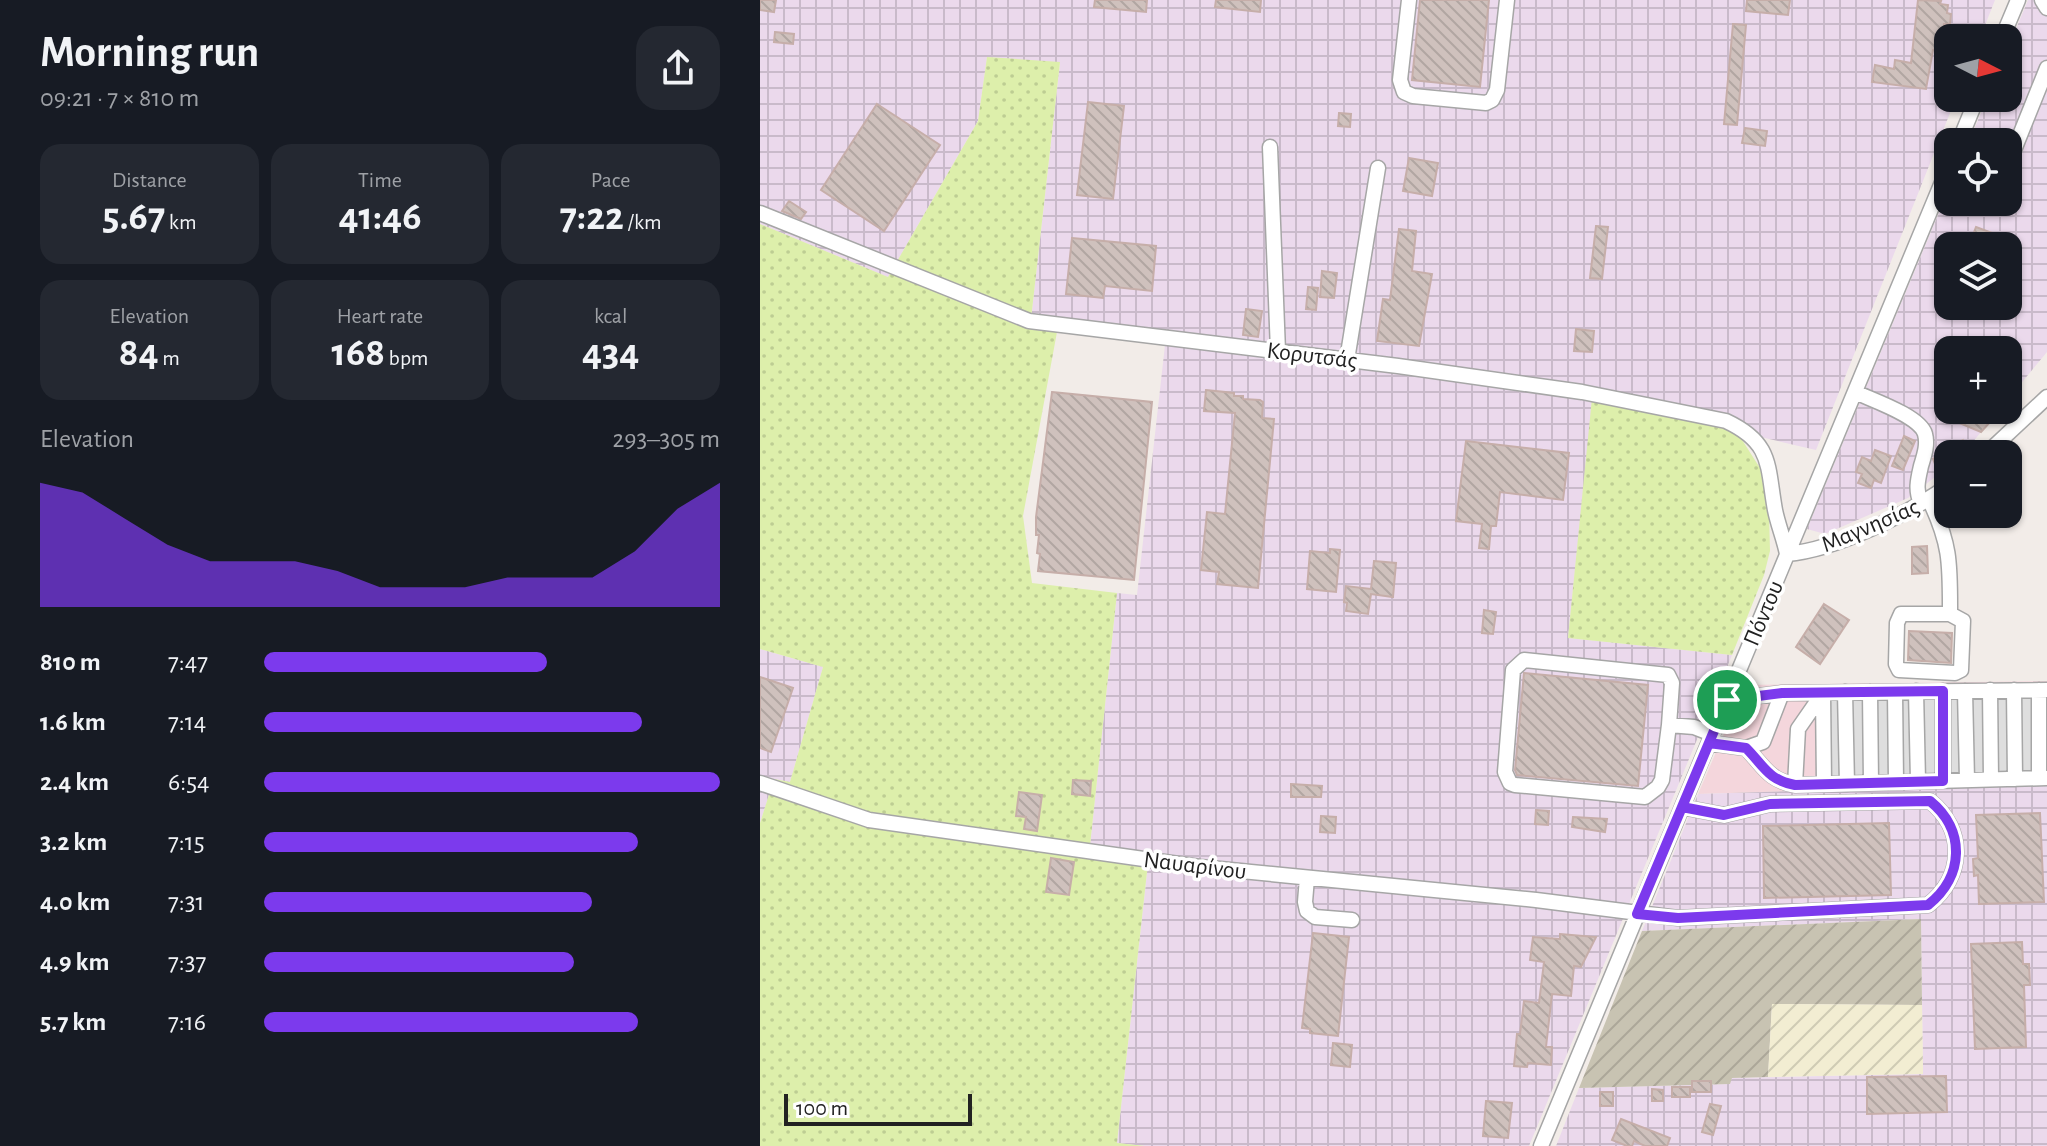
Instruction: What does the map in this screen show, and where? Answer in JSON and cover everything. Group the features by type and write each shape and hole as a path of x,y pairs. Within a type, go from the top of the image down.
{"street":[{"path":"1409,0 1400,80 1404,92 1413,96 1486,103 1492,100 1497,90 1507,0"},
{"path":"2008,24 2018,0"},
{"path":"2042,0 2047,8"},
{"path":"2022,130 2047,68"},
{"path":"1270,147 1278,351"},
{"path":"1347,360 1378,168"},
{"name":"Πόντου","path":"1541,1146 1855,392 1934,212"},
{"name":"Κορυτσάς","path":"760,213 1029,321 1582,392 1726,421 1753,437 1762,447 1769,463 1777,519 1787,554"},
{"path":"1855,392 1913,419 1924,430 1926,447 1917,482 1917,496 1925,501 1945,531 1949,554 1950,614"},
{"path":"2001,440 2047,397"},
{"name":"Μαγνησίας","path":"1787,554 1832,543 1934,495"},
{"path":"1901,614 1950,614 1963,621 1962,666 1959,672 1899,670 1896,650 1897,623 1901,614"},
{"path":"1524,660 1668,675 1672,683 1669,725 1662,780 1645,797 1515,785 1510,783 1505,772 1513,670 1524,660"},
{"path":"1990,690 1991,779"},
{"path":"2014,690 2015,779"},
{"path":"1727,700 1782,693 2043,690 2043,778 1795,785 1781,782 1762,769 1746,748"},
{"path":"1916,691 1918,781"},
{"path":"1943,691 1943,781"},
{"path":"1965,691 1967,780"},
{"path":"1845,692 1847,784"},
{"path":"1870,692 1871,783"},
{"path":"1895,692 1896,782"},
{"path":"1669,725 1694,727 1710,738 1746,748 1763,742 1782,693"},
{"path":"1823,693 1824,784"},
{"path":"1795,785 1798,729 1823,693"},
{"name":"Ναυαρίνου","path":"760,783 869,820 1200,867 1536,900 1678,918 1928,905 1949,882 1956,863 1954,833 1944,815 1930,801 1770,804 1724,815 1682,807"},
{"path":"1307,878 1307,911 1315,917 1352,920"}],"shaded area":[{"path":"760,0 1995,0 1986,24 1934,24 1934,112 1950,112 1944,128 1934,128 1934,153 1816,450 1593,398 1568,638 1732,655 1529,1146 1145,1146 1117,1143 1148,864 1089,855 1117,593 1137,595 1165,345 1030,328 1060,63 987,57 978,121 888,277 760,224"},
{"path":"2028,0 2047,0 2047,352 2022,382 2022,336 1934,336 1934,424 1988,424 1974,440 1934,440 1934,478 1908,498 1825,534 1807,529 1938,216 2022,216 2022,128 1975,128 1981,112 2022,112 2022,24 2018,24"},
{"path":"760,649 823,667 790,782 774,779 760,823"},
{"path":"2047,681 2047,783 1698,794 1745,685"},
{"path":"2047,697 2047,777 1828,781 1827,698"},
{"path":"2047,783 2047,1146 1556,1146 1579,1088 1729,1084 1732,1078 1923,1074 1921,919 1642,931 1698,794"},
{"path":"1921,919 1922,1005 1772,1004 1768,1077 1732,1078 1730,1084 1579,1088 1642,931"},
{"path":"1772,1004 1922,1005 1923,1074 1768,1077"}],"green space":[{"path":"987,57 1060,62 1030,328 1057,332 1023,516 1032,583 1117,593 1089,855 1148,863 1117,1143 1145,1146 760,1146 760,823 774,779 790,782 823,667 760,649 760,224 888,277 978,121"},
{"path":"1592,398 1737,432 1760,468 1769,513 1770,551 1764,575 1732,655 1568,638"}],"building":[{"path":"760,0 776,0 774,12 760,10"},
{"path":"1095,0 1147,0 1146,12 1094,7"},
{"path":"1216,0 1261,0 1260,12 1215,7"},
{"path":"1420,0 1489,0 1480,87 1412,80"},
{"path":"1747,0 1790,0 1788,15 1746,11"},
{"path":"1918,0 1941,1 1940,4 1948,5 1950,24 1934,24 1934,50 1926,89 1872,82 1875,65 1894,69 1895,60 1911,63"},
{"path":"1733,24 1746,25 1737,125 1724,124"},
{"path":"775,32 794,34 793,44 774,42"},
{"path":"1088,102 1124,106 1113,199 1077,195"},
{"path":"877,104 940,145 884,231 821,190"},
{"path":"1339,113 1351,114 1350,127 1338,126"},
{"path":"1745,128 1767,131 1765,146 1742,143"},
{"path":"1409,158 1438,163 1432,196 1403,191"},
{"path":"789,201 806,212 801,219 782,211"},
{"path":"1596,226 1608,227 1602,279 1590,278"},
{"path":"1399,229 1416,231 1412,271 1432,274 1419,346 1377,341 1383,299 1390,300"},
{"path":"1072,238 1156,246 1152,291 1105,286 1103,298 1066,294"},
{"path":"1322,271 1337,273 1334,298 1320,297"},
{"path":"1308,287 1318,288 1316,310 1306,309"},
{"path":"1246,309 1262,311 1258,337 1243,335"},
{"path":"1576,329 1594,331 1592,352 1574,351"},
{"path":"1206,390 1260,400 1263,402 1262,418 1274,419 1258,588 1217,584 1219,572 1201,570 1207,512 1225,514 1235,413 1204,411"},
{"path":"1052,392 1152,402 1134,580 1038,571 1040,554 1037,553 1039,535 1036,535 1036,517"},
{"path":"1962,424 1988,424 1981,432"},
{"path":"1904,436 1915,441 1903,470 1892,466"},
{"path":"1466,441 1569,453 1563,500 1500,492 1496,526 1491,526 1489,549 1479,548 1482,524 1456,521"},
{"path":"1875,450 1891,456 1881,483 1874,480 1871,488 1858,483 1862,474 1856,472 1862,457 1871,461"},
{"path":"1927,546 1928,573 1912,574 1912,547"},
{"path":"1330,549 1340,550 1336,592 1307,589 1310,551 1330,553"},
{"path":"1374,561 1396,563 1393,597 1371,594 1368,614 1346,611 1346,586 1371,589"},
{"path":"1824,604 1849,620 1820,664 1796,647"},
{"path":"1484,610 1496,612 1493,634 1482,633"},
{"path":"1909,631 1952,633 1951,663 1908,660"},
{"path":"1524,673 1648,685 1638,786 1517,775"},
{"path":"760,677 793,688 771,752 760,748"},
{"path":"1073,780 1091,781 1090,796 1072,794"},
{"path":"1291,784 1322,786 1321,797 1291,797"},
{"path":"1019,792 1042,795 1037,831 1024,829 1026,817 1016,816"},
{"path":"1536,810 1549,811 1548,825 1535,824"},
{"path":"2040,813 2044,902 1979,904 1978,875 1974,876 1973,859 1978,858 1976,815"},
{"path":"1321,816 1336,817 1335,833 1320,832"},
{"path":"1573,817 1607,819 1605,832 1572,827"},
{"path":"1889,823 1891,895 1764,898 1763,826"},
{"path":"1051,858 1074,862 1069,895 1046,892"},
{"path":"1313,933 1349,937 1338,1036 1310,1033 1310,1029 1302,1028"},
{"path":"1560,934 1596,937 1581,967 1574,966 1571,996 1552,994 1546,1047 1552,1047 1551,1065 1528,1063 1527,1067 1514,1066 1524,1001 1539,1003 1544,962 1530,960 1533,937 1560,939"},
{"path":"2022,942 2023,964 2029,964 2030,985 2024,985 2026,1047 1975,1049 1971,944"},
{"path":"1333,1043 1352,1045 1350,1067 1331,1065"},
{"path":"1946,1076 1947,1112 1867,1114 1867,1077"},
{"path":"1692,1081 1711,1081 1711,1092 1692,1092"},
{"path":"1672,1087 1690,1087 1690,1097 1672,1097"},
{"path":"1652,1089 1663,1090 1663,1101 1652,1101"},
{"path":"1600,1092 1613,1092 1613,1106 1600,1106"},
{"path":"1486,1101 1512,1103 1508,1138 1483,1136"},
{"path":"1710,1104 1721,1106 1713,1135 1702,1132"},
{"path":"1621,1119 1670,1138 1667,1146 1645,1146 1634,1141 1632,1146 1627,1146 1612,1140"}],"route":[{"path":"1943,691 1943,781 1795,785 1781,782 1762,769 1746,748 1709,743 1682,807 1724,815 1770,804 1930,801 1950,823 1957,852 1954,873 1937,899 1928,905 1678,918 1637,914 1712,734 1727,700 1782,693 1943,691"}]}
